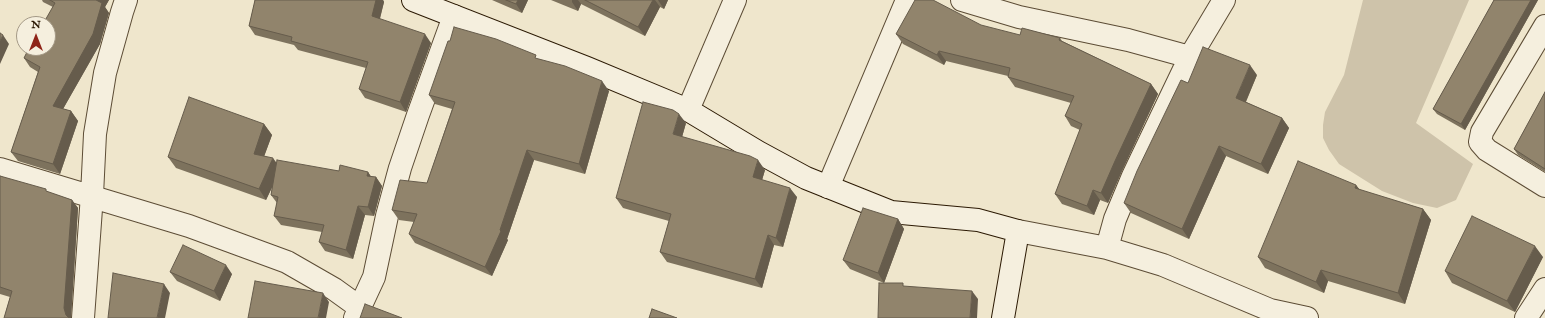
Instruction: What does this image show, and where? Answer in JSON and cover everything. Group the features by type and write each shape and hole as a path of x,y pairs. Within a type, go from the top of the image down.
{"street":[{"path":"83,318 92,195 94,134 105,73 126,0"},
{"path":"413,0 587,68 688,110 758,152 806,178 891,212 978,220 1018,231 1107,248 1163,264 1270,310 1307,318"},
{"path":"688,110 735,0"},
{"path":"828,187 907,0"},
{"path":"962,0 1019,17 1128,40 1190,57"},
{"path":"1107,248 1115,219 1133,176 1190,57 1224,0"},
{"path":"0,169 33,180 92,195 189,226 288,262 334,289 357,313 374,277 387,216 400,168 454,16"},
{"path":"1545,26 1482,132 1480,142 1488,150 1545,186"},
{"path":"1003,318 1018,231"},
{"path":"1526,318 1545,289"}],"shaded area":[{"path":"1363,0 1469,0 1416,123 1473,164 1456,200 1437,208 1413,203 1382,191 1339,164 1323,138 1325,112 1344,75"}],"building":[{"path":"50,0 96,0 102,3 93,34 53,106 71,111 53,164 11,152 40,67 24,58 25,56 56,56 56,16 48,16 55,3"},
{"path":"255,0 376,0 372,16 425,34 400,102 359,89 368,62 291,41 292,37 249,26"},
{"path":"506,0 518,0 516,4"},
{"path":"585,0 653,0 638,27"},
{"path":"915,0 933,0 981,25 1020,35 1022,28 1060,38 1059,40 1151,84 1101,193 1093,190 1087,206 1055,194 1082,124 1065,116 1074,96 1008,77 1010,68 939,51 937,55 896,34"},
{"path":"1494,0 1531,0 1461,124 1433,109"},
{"path":"454,27 496,39 536,55 535,58 565,66 602,81 579,164 527,150 500,230 501,231 485,267 409,234 417,214 392,210 400,180 427,183 455,102 429,95"},
{"path":"0,33 3,35 0,41"},
{"path":"1203,47 1250,65 1236,98 1282,118 1261,164 1219,146 1182,229 1124,203 1137,171 1181,80 1188,83"},
{"path":"1545,92 1545,169 1514,149"},
{"path":"189,97 264,124 254,154 273,158 259,189 168,157"},
{"path":"643,102 673,110 679,114 673,134 750,156 758,160 753,177 790,188 776,238 768,235 755,279 660,252 671,214 616,198"},
{"path":"277,160 339,171 340,165 368,172 367,176 376,177 368,207 358,206 346,250 319,242 324,225 274,216 278,197 271,195"},
{"path":"1298,161 1356,185 1355,188 1423,209 1398,293 1321,270 1316,282 1258,257"},
{"path":"0,176 46,189 46,191 72,200 64,308 66,315 69,318 4,318 12,291 0,287"},
{"path":"863,208 898,219 878,273 843,260"},
{"path":"1472,216 1535,246 1507,301 1445,271"},
{"path":"183,245 226,265 214,291 170,272"},
{"path":"113,273 164,284 157,318 108,318"},
{"path":"255,281 323,293 318,318 248,318"},
{"path":"879,283 903,283 903,286 972,291 970,318 878,318"},
{"path":"365,304 402,318 360,318"},
{"path":"652,309 677,318 649,318"}]}
